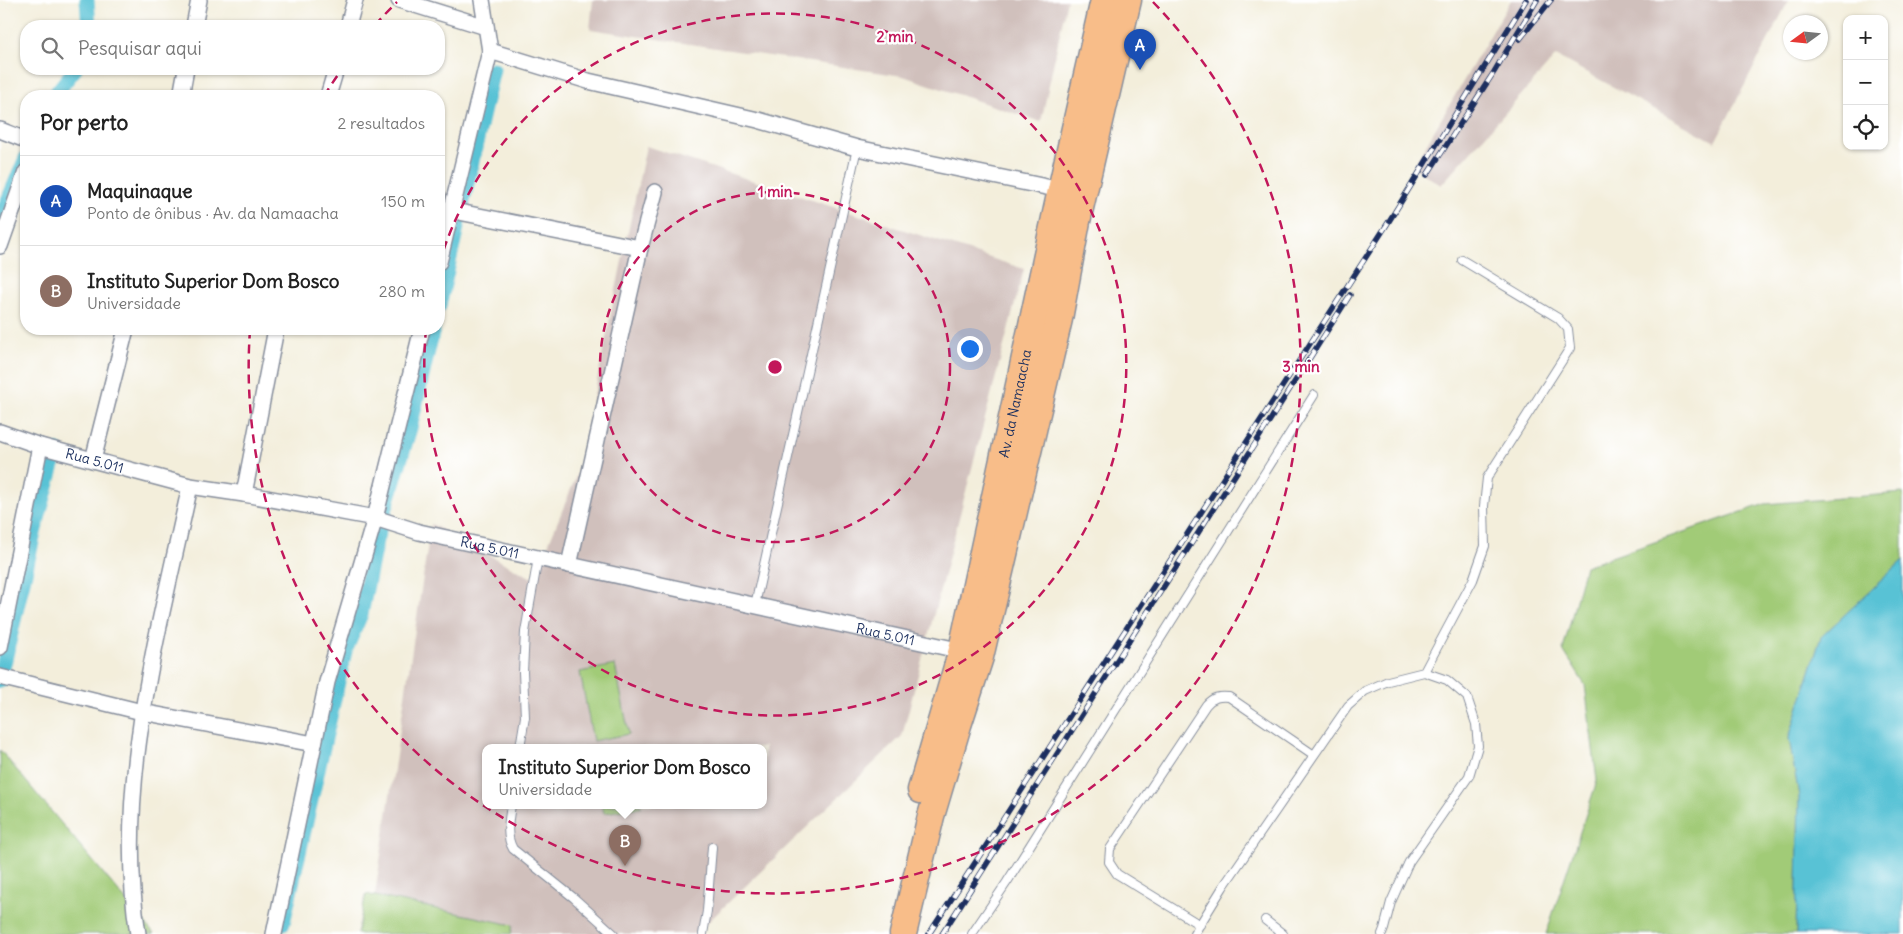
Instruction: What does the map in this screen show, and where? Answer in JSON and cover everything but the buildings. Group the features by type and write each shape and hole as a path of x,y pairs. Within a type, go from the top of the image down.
{"highway":[{"name":"Av. da Namaacha","path":"903,934 926,835 958,725 1061,190 1104,0"},
{"name":"Av. da Namaacha","path":"887,934 931,751 971,653 1056,328 1077,221 1128,0"}],"street":[{"path":"195,20 199,0"},
{"path":"350,20 355,0"},
{"path":"399,0 486,27"},
{"path":"482,0 490,52 445,210 640,248"},
{"path":"490,52 588,81 758,120 857,148 1061,190"},
{"path":"182,90 185,75"},
{"path":"330,90 334,75"},
{"path":"0,130 20,138"},
{"path":"0,241 20,188"},
{"path":"569,565 640,248 655,192"},
{"path":"93,460 124,335"},
{"path":"244,494 275,335"},
{"path":"274,934 327,682 375,518 421,335"},
{"name":"Rua 5.011","path":"0,432 40,446 190,486 375,518 420,532 755,604 971,653"},
{"path":"0,647 40,446"},
{"path":"138,934 132,880 131,827 142,712 190,486"},
{"path":"0,677 142,712 314,744"}],"lane":[{"path":"755,604 857,148"},
{"path":"1424,672 1473,580 1485,546 1484,506 1488,478 1570,348 1568,330 1558,318 1462,260"},
{"path":"972,934 1007,882 1314,395"},
{"path":"520,744 525,717 523,672 525,632 538,558"},
{"path":"1194,934 1223,887 1348,706 1365,691 1388,682 1424,672 1447,680 1467,697 1476,724 1478,746 1469,776 1410,862 1391,902 1382,934"},
{"path":"1200,925 1117,874 1109,862 1110,849 1206,704 1219,696 1229,697 1314,755"},
{"path":"510,809 508,840 513,849 574,898 614,934"},
{"path":"703,934 707,911 712,847"},
{"path":"1265,920 1283,934"}],"shaded area":[{"path":"593,0 1067,0 1041,122 903,76 590,29"},
{"path":"1511,0 1789,0 1715,142 1556,56 1441,185 1413,167"},
{"path":"646,146 1024,269 902,736 707,923 693,934 369,934 431,524 534,579 578,472"}],"green space":[{"path":"1903,493 1903,560 1821,637 1789,738 1799,796 1796,934 1546,934 1597,781 1585,685 1563,650 1585,566 1765,504"},
{"path":"615,665 629,734 593,741 580,672"},
{"path":"0,750 154,934 0,934"},
{"path":"603,809 629,809 604,813"},
{"path":"366,894 513,925 511,934 357,934"}],"water":[{"path":"1903,560 1903,934 1796,934 1799,796 1789,738 1821,637"}],"waterway":[{"path":"87,0 89,20"},
{"path":"445,280 493,69"},
{"path":"59,90 70,75"},
{"path":"0,219 20,172"},
{"path":"283,923 345,651 361,614 376,540 410,428 432,335"},
{"path":"0,681 35,529 57,451"}],"railway":[{"path":"929,934 1386,226 1526,0"},
{"path":"1427,175 1494,72 1537,0"},
{"path":"1520,39 1551,0"},
{"path":"942,934 1350,295"}],"place":[{"name":"Maquinaque","path":"1140,70"},
{"name":"Instituto Superior Dom Bosco","path":"625,866"}]}
